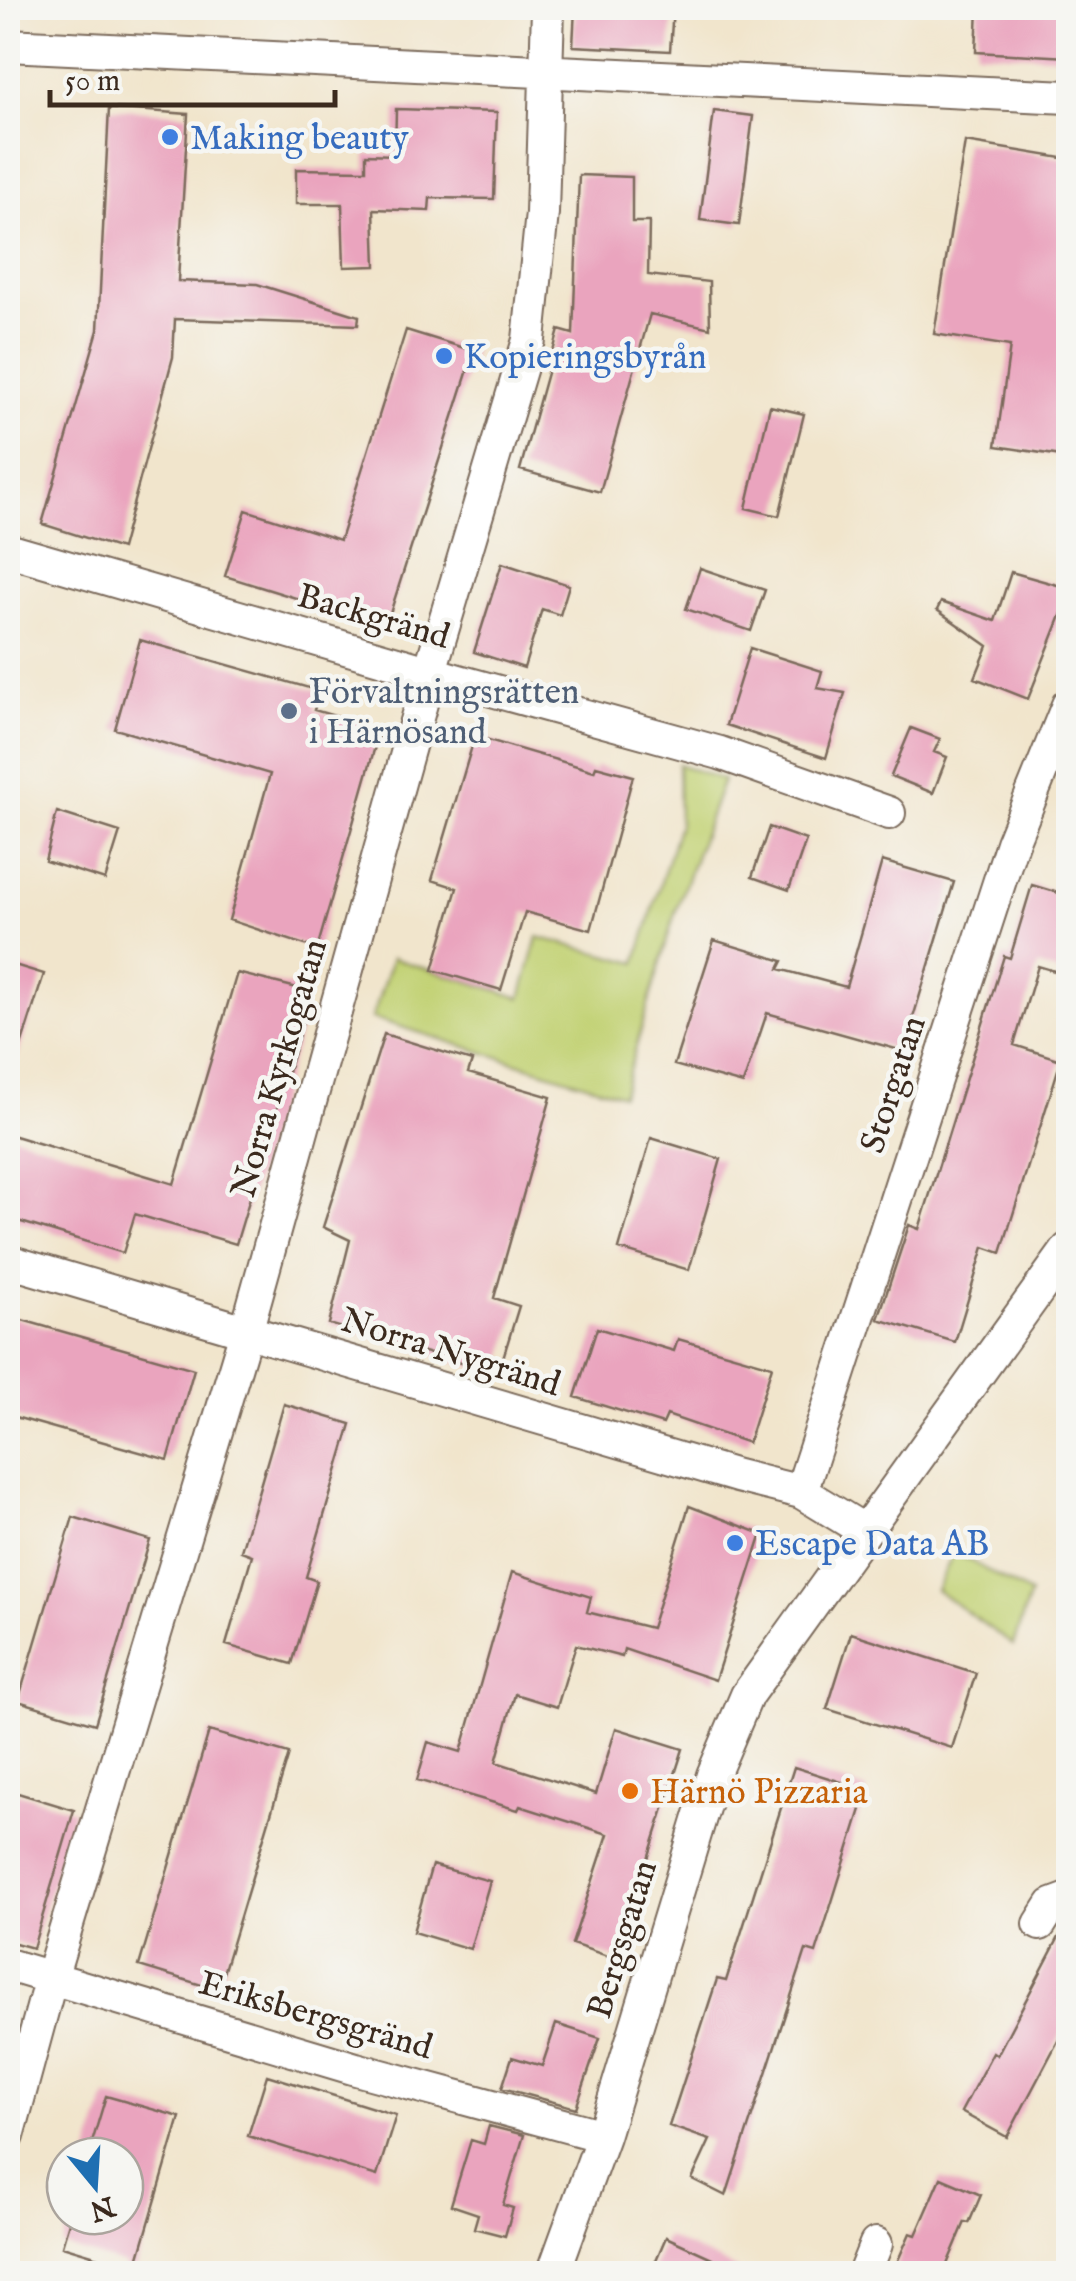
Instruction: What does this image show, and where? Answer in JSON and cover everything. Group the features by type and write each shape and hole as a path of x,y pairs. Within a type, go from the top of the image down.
{"street":[{"name":"Norra Kyrkogatan","path":"8,2136 51,1978 246,1332 430,672 530,340 542,213 548,8"},
{"path":"8,45 1068,97"},
{"name":"Backgränd","path":"8,550 720,753 889,813"},
{"name":"Storgatan","path":"801,1492 1012,843 1068,705"},
{"name":"Bergsgatan","path":"554,2274 603,2136 713,1775 747,1694 1068,1249"},
{"name":"Norra Nygränd","path":"8,1262 801,1492 865,1531"},
{"path":"1040,1924 1052,1906 1068,1899"},
{"name":"Eriksbergsgränd","path":"8,1965 356,2069 603,2136"}],"green space":[{"path":"678,764 723,780 675,913 622,1095 372,1018 392,958 521,998 538,937 636,963 679,824"},
{"path":"954,1552 1030,1594 1013,1645 936,1590"}],"building":[{"path":"575,8 673,8 670,51 573,46"},
{"path":"978,8 1068,8 1068,57 976,52"},
{"path":"109,108 188,114 178,281 257,284 359,316 358,325 175,319 173,357 121,549 42,524 98,330"},
{"path":"396,109 497,112 494,199 430,198 429,211 374,209 376,266 344,267 342,204 296,204 296,169 366,170 366,154 395,155"},
{"path":"714,111 753,116 739,225 700,220"},
{"path":"965,142 1068,159 1068,457 996,446 1010,346 934,334"},
{"path":"579,175 632,177 632,222 649,222 648,275 709,282 710,328 650,314 600,492 520,470 559,330 573,334"},
{"path":"406,330 474,351 386,626 225,576 246,510 340,540"},
{"path":"770,406 804,414 779,516 746,508"},
{"path":"502,563 569,585 560,615 542,609 524,668 474,652"},
{"path":"700,568 765,590 751,631 686,609"},
{"path":"1011,572 1068,588 1068,598 1028,699 975,678 988,646 937,610 941,602 995,621"},
{"path":"140,640 320,691 314,710 380,729 317,949 229,920 270,774 115,729"},
{"path":"750,648 822,671 817,688 845,693 826,758 726,725"},
{"path":"911,728 940,739 934,752 947,757 933,793 891,776"},
{"path":"475,736 594,771 596,766 633,776 591,930 525,912 501,990 433,970 457,888 432,880"},
{"path":"57,812 120,832 105,880 45,861"},
{"path":"769,827 806,840 789,890 752,877"},
{"path":"882,861 954,882 903,1051 767,1013 743,1084 674,1065 714,940 783,961 779,969 846,987"},
{"path":"1032,885 1068,896 1068,975 1038,966 1014,1045 1061,1060 1001,1253 984,1247 955,1342 878,1319 909,1225 919,1229 1004,956 1010,958"},
{"path":"8,963 44,974 14,1068 8,1067"},
{"path":"237,973 305,990 299,1010 306,1012 236,1244 135,1214 123,1253 8,1218 8,1134 174,1184"},
{"path":"384,1034 472,1061 468,1073 551,1097 494,1298 519,1306 498,1374 329,1324 350,1240 323,1227"},
{"path":"651,1138 721,1159 689,1270 619,1249"},
{"path":"8,1316 194,1369 168,1460 8,1415"},
{"path":"597,1328 674,1351 678,1339 772,1366 748,1443 667,1415 663,1424 575,1397"},
{"path":"284,1404 351,1424 306,1577 317,1581 292,1664 226,1645 252,1555 241,1551"},
{"path":"689,1506 762,1534 715,1680 624,1649 622,1657 576,1645 557,1707 515,1694 496,1762 596,1794 616,1728 683,1749 616,1959 572,1944 608,1834 520,1806 518,1810 417,1780 428,1742 461,1752 512,1572 591,1597 587,1612 651,1628"},
{"path":"73,1517 150,1540 95,1724 18,1701"},
{"path":"851,1633 976,1673 952,1748 827,1709"},
{"path":"209,1731 289,1754 218,1990 139,1966"},
{"path":"794,1767 867,1790 816,1953 806,1950 726,2196 692,2179 710,2140 669,2126 717,1979 726,1981"},
{"path":"8,1790 74,1810 33,1948 8,1941"},
{"path":"432,1865 490,1881 470,1949 413,1932"},
{"path":"1068,1920 1068,2022 1007,2137 961,2112 993,2052 997,2055"},
{"path":"556,2024 600,2038 576,2108 502,2088 512,2057 542,2066"},
{"path":"267,2075 396,2115 377,2176 248,2136"},
{"path":"106,2096 180,2117 134,2274 125,2274 125,2265 62,2246 65,2236 145,2236 145,2136 94,2136"},
{"path":"489,2126 524,2135 503,2205 513,2208 505,2236 474,2228 478,2214 451,2205 471,2140 484,2144"},
{"path":"941,2178 981,2195 943,2274 892,2274 910,2233 916,2235"},
{"path":"666,2237 747,2274 650,2274"}],"place":[{"name":"Making beauty","path":"170,137"},
{"name":"Kopieringsbyrån","path":"444,356"},
{"name":"Förvaltningsrätten i Härnösand","path":"289,711"},
{"name":"Escape Data AB","path":"735,1543"},
{"name":"Härnö Pizzaria","path":"630,1791"}]}
